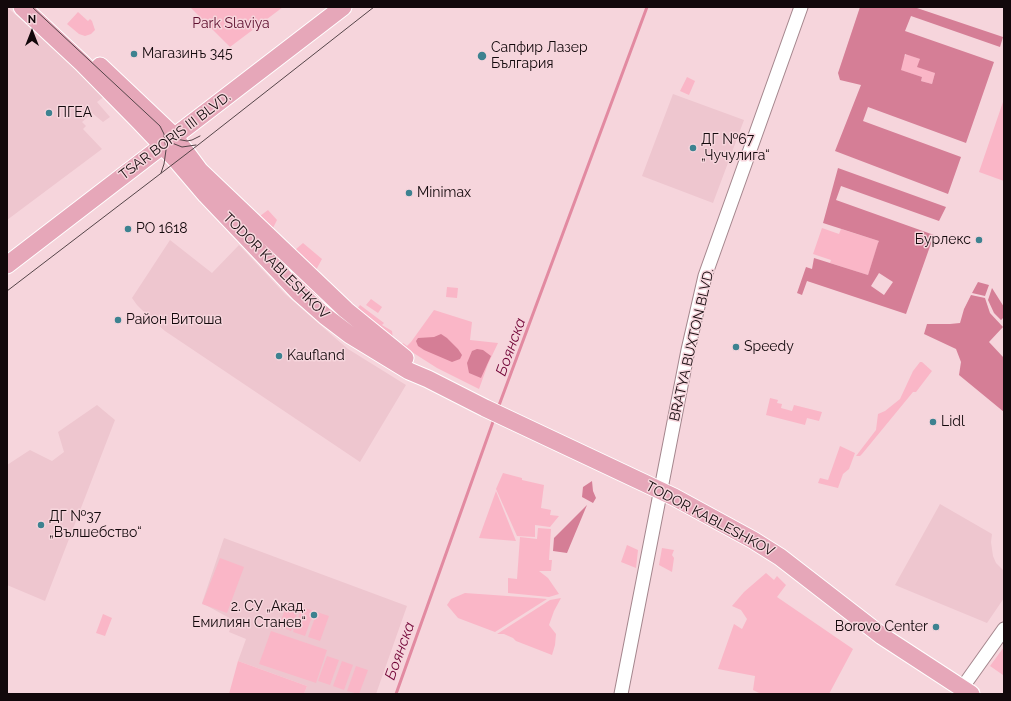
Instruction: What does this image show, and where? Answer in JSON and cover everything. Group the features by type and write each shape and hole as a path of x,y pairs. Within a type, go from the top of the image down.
{"main road":[{"path":"22,7 168,141"},
{"path":"37,7 150,112 168,141"},
{"name":"TSAR BORIS III BLVD.","path":"7,265 343,7"},
{"name":"TODOR KABLESHKOV","path":"168,141 346,310 428,379 719,520 780,557 882,636 967,691"}],"street":[{"name":"BRATYA BUXTON BLVD.","path":"621,694 688,350 706,276 801,7"},
{"path":"967,691 1004,629"}],"shaded area":[{"name":"ПГЕА","path":"7,7 105,96 97,102 110,117 103,122 92,113 82,122 86,126 83,129 102,149 7,220"},
{"path":"860,7 914,7 1003,37 1000,47 911,16 905,31 994,62 966,143 868,107 863,121 961,157 948,194 835,151 861,85 840,80 838,73","holes":["905,54 920,59 917,67 935,73 932,84 921,81 922,77 901,70"]},
{"name":"ДГ №67 „Чучулига“","path":"673,94 744,120 713,203 642,176"},
{"path":"838,168 946,207 939,221 841,186 836,200 934,235 906,314 807,281 802,295 797,293 806,267 812,269 814,258 868,275 879,241 823,223","holes":["879,273 893,282 884,295 871,286"]},
{"path":"170,240 212,273 239,245 285,294 348,349 406,385 360,462 165,331 137,305 132,298"},
{"path":"978,282 989,285 985,296 972,293"},
{"path":"992,288 1004,307 1004,317 1001,320 994,313 988,300"},
{"path":"971,295 985,298 990,313 1003,327 989,342 1004,358 1004,412 959,375 961,362 956,349 924,334 927,324 960,323 964,309"},
{"path":"441,334 458,349 462,355 460,359 452,362 424,350 418,346 416,341 418,338 434,337"},
{"path":"477,349 483,350 491,356 481,378 469,373 467,363 472,351"},
{"name":"ДГ №37 „Вълшебство“","path":"97,405 115,420 45,601 7,585 7,465 30,450 52,461 64,452 58,432"},
{"path":"592,481 593,491 596,498 593,503 582,497 583,487"},
{"path":"940,504 992,534 991,542 993,556 996,563 1004,571 1004,598 987,623 895,585"},
{"path":"587,505 567,553 553,551 554,538"},
{"name":"2. СУ „Акад. Емилиян Станев“","path":"224,538 407,606 376,694 304,694 307,686 238,661 246,639 229,632 233,620 202,603"}],"green space":[{"name":"Park Slaviya","path":"190,7 283,7 230,47"},
{"path":"78,12 88,21 90,19 92,21 95,30 91,34 85,36 79,34 67,24"},
{"path":"897,53 905,56 906,54 920,59 935,73 932,84 921,81 922,77 900,70 894,64"},
{"path":"687,77 695,81 689,95 680,91"},
{"path":"1004,99 1004,181 979,172"},
{"path":"194,172 331,307 277,261"},
{"path":"268,210 277,220 273,228 260,216"},
{"path":"822,228 839,234 841,229 879,241 868,275 830,263 831,260 813,254"},
{"path":"303,243 322,259 316,270 295,250"},
{"path":"447,287 458,288 457,298 446,297"},
{"path":"371,299 382,307 378,313 366,305"},
{"path":"360,305 384,323 382,325 392,331 393,339 357,309"},
{"path":"434,310 472,322 470,340 498,343 488,364 479,389 437,368 401,345 403,343 407,346 411,342"},
{"path":"920,362 932,371 916,392 913,392 862,454 860,456 856,456 876,430 878,414 885,411 900,399 913,371"},
{"path":"770,398 778,400 777,403 782,404 781,408 792,411 794,405 822,412 819,421 807,418 805,425 766,415"},
{"path":"840,446 855,453 849,469 843,474 838,488 818,483 820,478 828,480"},
{"path":"503,473 522,478 522,480 544,485 541,508 551,510 550,515 559,516 550,527 535,525 535,537 517,536 496,489"},
{"path":"496,491 516,541 479,538"},
{"path":"538,528 551,529 549,560 552,560 551,571 539,571 548,578 559,594 549,597 508,593 508,578 517,579 520,537 537,539"},
{"path":"627,545 638,550 636,568 621,562"},
{"path":"662,548 674,550 672,555 674,558 672,572 659,565"},
{"path":"220,558 244,567 227,613 202,604"},
{"path":"766,573 774,580 777,576 786,585 777,597 853,649 829,694 761,694 753,690 755,676 718,669 734,624 742,629 747,619 741,610 732,606 744,592"},
{"path":"465,593 547,599 495,632 458,618 447,605 451,599"},
{"path":"561,598 549,625 556,634 552,655 516,641 504,634 497,634 550,600"},
{"path":"288,601 300,605 291,631 279,626"},
{"path":"302,607 314,611 305,636 293,632"},
{"path":"317,612 329,616 320,641 308,637"},
{"path":"103,614 112,618 105,636 96,633"},
{"path":"271,631 327,650 316,683 259,664"},
{"path":"1004,647 1004,673 1003,675 990,666"},
{"path":"327,656 339,660 330,685 318,681"},
{"path":"238,661 307,686 304,694 229,694"},
{"path":"342,661 353,665 344,690 333,686"},
{"path":"356,666 368,670 359,694 347,691"}],"waterway":[{"name":"Боянска","path":"498,408 647,7"},
{"name":"Боянска","path":"396,694 494,419"}],"tram line":[{"path":"32,7 160,126 164,134 166,150 161,173"},
{"path":"7,291 198,145 374,7"},
{"path":"168,134 176,139 187,141 200,136"},
{"path":"164,137 172,143 182,147 196,145"}],"place":[{"name":"Магазинъ 345","path":"134,54"},
{"name":"Сапфир Лазер България","path":"482,56"},
{"name":"ПГЕА","path":"49,113"},
{"name":"ДГ №67 „Чучулига“","path":"693,148"},
{"name":"Minimax","path":"409,193"},
{"name":"PO 1618","path":"128,229"},
{"name":"Бурлекс","path":"979,240"},
{"name":"Район Витоша","path":"118,320"},
{"name":"Speedy","path":"736,347"},
{"name":"Kaufland","path":"279,356"},
{"name":"Lidl","path":"933,422"},
{"name":"ДГ №37 „Вълшебство“","path":"41,525"},
{"name":"2. СУ „Акад. Емилиян Станев“","path":"314,615"},
{"name":"Borovo Center","path":"936,627"}]}
